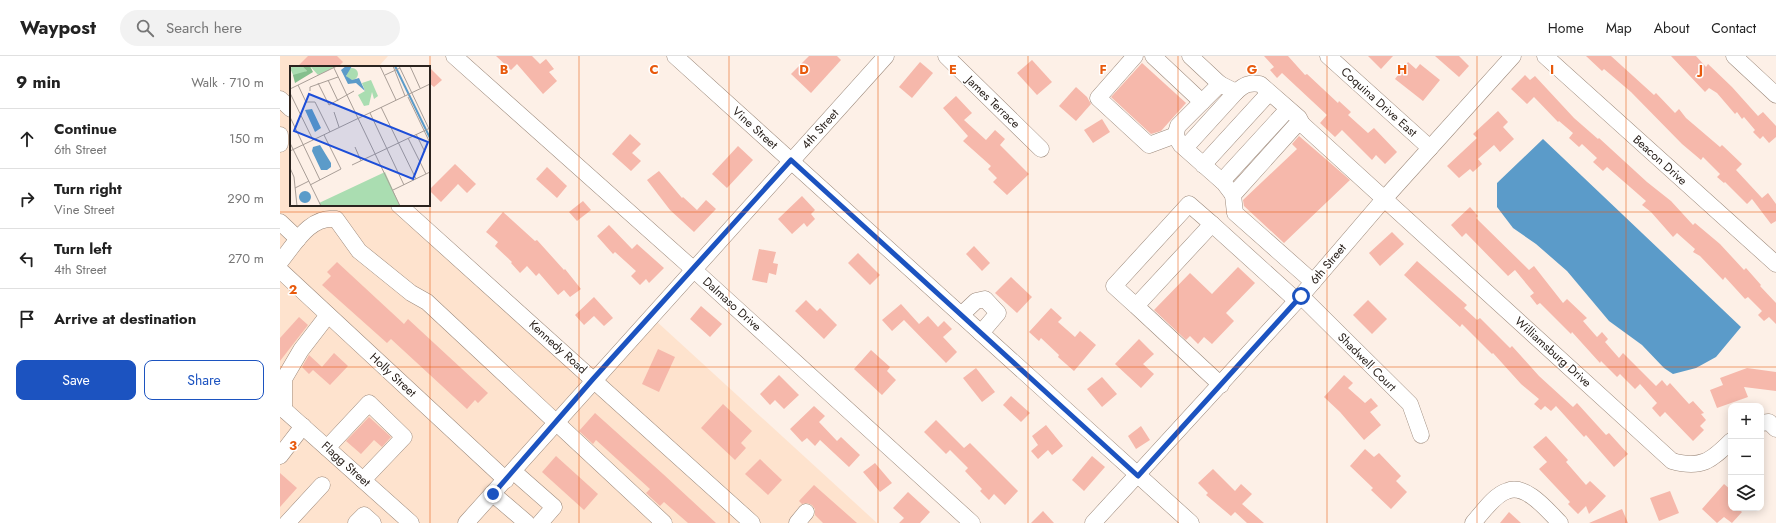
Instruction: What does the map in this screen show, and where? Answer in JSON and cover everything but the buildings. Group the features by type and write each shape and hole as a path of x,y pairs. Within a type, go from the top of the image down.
{"street":[{"name":"Dalmaso Drive","path":"454,56 693,269 972,523"},
{"name":"Vine Street","path":"675,56 1191,523"},
{"name":"4th Street","path":"466,523 593,379 886,56"},
{"name":"James Terrace","path":"946,56 1041,149"},
{"path":"1135,56 1098,98 1149,146 1181,142 1236,92 1220,84 1190,56"},
{"path":"1153,56 1202,102"},
{"name":"Coquina Drive East","path":"1328,56 1430,148"},
{"name":"6th Street","path":"1093,523 1138,476 1299,299 1385,198 1513,56"},
{"name":"Beacon Drive","path":"1545,56 1776,264"},
{"path":"1734,56 1776,94"},
{"path":"1220,84 1178,126 1181,142 1203,165 1222,180 1233,195 1235,213 1312,282"},
{"name":"Williamsburg Drive","path":"1236,92 1246,84 1260,84 1672,461 1686,465 1702,464 1714,458 1728,444"},
{"path":"1203,165 1269,93"},
{"path":"280,99 290,108"},
{"path":"1222,180 1288,109"},
{"path":"1233,195 1296,125 1302,124"},
{"path":"280,135 280,144"},
{"name":"Shadwell Court","path":"1136,306 1114,286 1189,204 1299,299 1410,404 1421,435"},
{"name":"Kennedy Road","path":"400,206 593,379 735,518 752,523"},
{"path":"280,262 298,239 315,222 326,218 336,219 359,251 411,293 427,302 664,523"},
{"path":"280,222 298,239"},
{"path":"1212,224 1136,306 1221,385"},
{"name":"Holly Street","path":"280,270 328,315 509,476 554,507 540,523"},
{"path":"961,315 976,301 985,299 998,313 996,318 981,333"},
{"path":"282,408 284,379 301,350 328,315"},
{"path":"326,448 368,403 404,437 363,480"},
{"name":"Flagg Street","path":"282,408 299,431 326,448 411,523"},
{"path":"1764,423 1769,422 1776,429"},
{"path":"280,456 299,431"},
{"path":"287,523 322,485"},
{"path":"1473,523 1494,500 1506,491 1518,489 1531,496 1560,523"},
{"path":"493,494 527,523"},
{"path":"356,523 364,515 373,523"}],"shaded area":[{"path":"280,56 388,56 379,66 290,66 290,100 280,91"},
{"path":"280,106 290,115 290,206 391,206 585,379 505,471 280,263"},
{"path":"280,278 497,480 457,523 420,523 280,398"},
{"path":"655,320 877,523 760,523 602,379"},
{"path":"594,388 743,523 474,523"},
{"path":"280,414 402,523 280,523"}],"water":[{"path":"1543,139 1741,327 1716,357 1696,368 1673,374 1664,368 1642,345 1609,321 1567,271 1536,244 1513,228 1497,207 1497,183"}],"route":[{"path":"493,494 593,379 791,160 1138,476 1301,296"}]}
